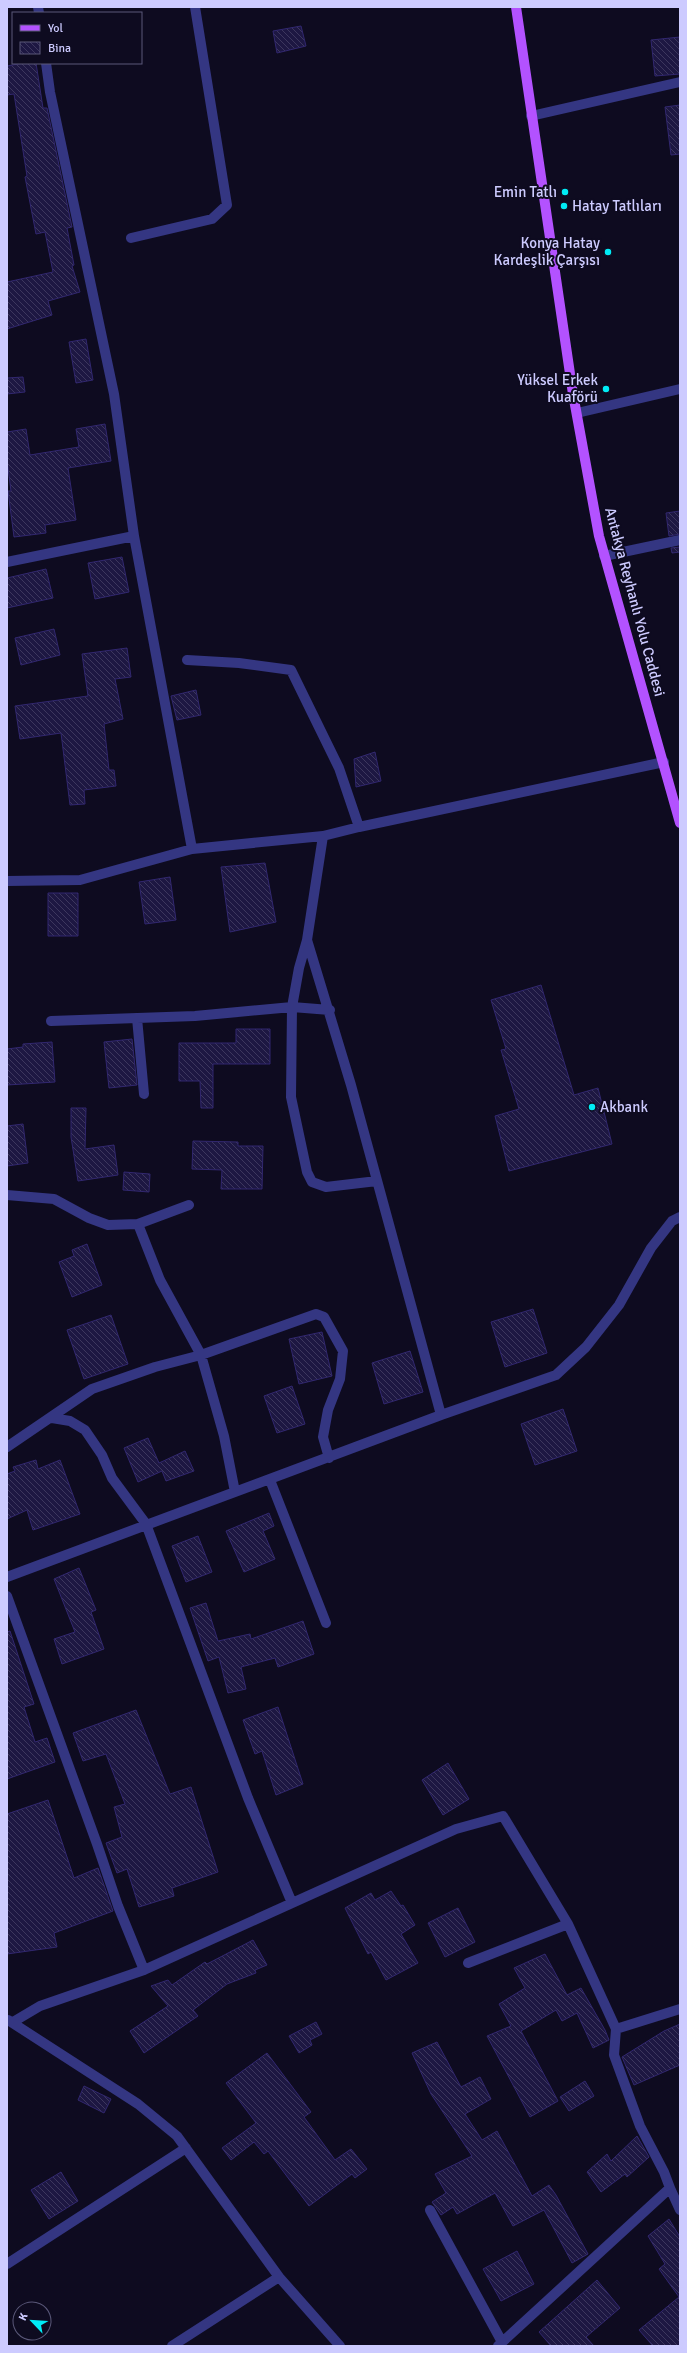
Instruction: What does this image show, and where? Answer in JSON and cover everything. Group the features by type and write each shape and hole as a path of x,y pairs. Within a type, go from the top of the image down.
{"main road":[{"name":"Antakya Reyhanlı Yolu Caddesi","path":"516,7 576,413 599,536 680,823"}],"street":[{"path":"131,238 212,220 227,205 195,7"},
{"path":"46,64 50,92 114,394 134,536 192,849"},
{"path":"531,116 680,82"},
{"path":"576,413 680,389"},
{"path":"7,562 134,536"},
{"path":"604,556 680,540"},
{"path":"187,660 239,663 291,670 339,768 359,827"},
{"path":"7,881 80,880 192,849 323,836 664,762"},
{"path":"323,836 307,940 299,968 292,1007 291,1097 307,1172 312,1182 326,1187 377,1181"},
{"path":"307,940 330,1010 441,1415"},
{"path":"51,1021 137,1018 292,1007 330,1010"},
{"path":"137,1018 144,1094"},
{"path":"7,1195 54,1199 89,1218 108,1225 138,1224 189,1205"},
{"path":"7,1577 441,1415 556,1375 586,1347 610,1317 619,1305 651,1248 672,1221 680,1218"},
{"path":"138,1224 160,1280 201,1355 224,1436 235,1492"},
{"path":"7,1447 52,1418 92,1389 155,1367 201,1355 316,1314 324,1317 343,1351 340,1379 328,1410 323,1437 329,1458"},
{"path":"52,1418 70,1421 85,1430 102,1455 112,1478 146,1524 248,1798 292,1903"},
{"path":"270,1480 326,1623"},
{"path":"7,1596 118,1906 144,1970"},
{"path":"10,2021 40,2006 144,1970 266,1917 292,1903 456,1829 503,1816 568,1924 616,2029 614,2055 640,2126 664,2172 680,2210"},
{"path":"468,1963 568,1924"},
{"path":"616,2029 680,2009"},
{"path":"10,2021 138,2104 177,2136 279,2277 340,2346"},
{"path":"7,2264 186,2148"},
{"path":"430,2210 500,2344 670,2188"},
{"path":"172,2346 279,2277"}],"building":[{"path":"301,26 306,46 277,53 273,31"},
{"path":"680,37 680,74 655,76 651,40"},
{"path":"18,64 36,64 43,108 47,108 72,227 67,228 74,265 72,266 80,292 48,301 52,315 7,329 7,282 53,272 45,232 36,234 25,177 27,176 14,94 7,95 7,66"},
{"path":"680,105 680,154 671,155 665,107"},
{"path":"86,339 93,380 76,383 69,342"},
{"path":"23,377 25,392 7,394 7,378"},
{"path":"105,424 111,461 68,468 76,520 45,525 46,533 14,537 8,491 11,491 7,461 7,432 26,429 30,455 79,447 76,429"},
{"path":"680,511 680,534 669,536 666,513"},
{"path":"680,547 680,552 672,553 671,548"},
{"path":"122,557 129,592 95,599 88,563"},
{"path":"46,569 53,598 7,608 7,578"},
{"path":"54,629 60,655 21,665 15,638"},
{"path":"127,648 131,677 115,679 123,719 104,724 109,770 114,770 116,786 84,790 85,804 70,805 61,733 20,739 15,706 88,696 82,654"},
{"path":"196,690 201,715 177,720 171,696"},
{"path":"375,752 381,781 356,787 354,759"},
{"path":"265,863 276,922 230,932 221,867"},
{"path":"170,877 176,920 145,924 139,882"},
{"path":"48,893 78,893 78,936 48,936"},
{"path":"541,985 574,1095 598,1088 612,1144 509,1171 495,1116 519,1109 501,1050 506,1049 491,1000"},
{"path":"236,1029 270,1029 270,1064 213,1064 213,1108 201,1108 200,1081 179,1081 179,1043 236,1043"},
{"path":"132,1039 137,1085 109,1088 104,1042"},
{"path":"52,1042 55,1082 7,1085 7,1049 23,1047 23,1044"},
{"path":"71,1108 86,1108 85,1149 114,1145 118,1175 78,1181 71,1137"},
{"path":"23,1124 28,1163 7,1166 7,1126"},
{"path":"193,1141 238,1142 238,1146 263,1146 262,1189 221,1189 222,1170 192,1169"},
{"path":"124,1172 150,1174 149,1192 123,1190"},
{"path":"87,1244 102,1285 72,1297 59,1262 74,1256 72,1250"},
{"path":"533,1309 547,1353 505,1367 491,1322"},
{"path":"111,1315 128,1364 84,1379 67,1330"},
{"path":"322,1332 332,1376 299,1384 289,1339"},
{"path":"410,1351 423,1392 384,1404 372,1363"},
{"path":"292,1386 305,1424 277,1433 264,1396"},
{"path":"563,1409 577,1451 535,1465 521,1424"},
{"path":"148,1438 159,1463 185,1451 194,1471 166,1481 162,1471 138,1482 124,1448"},
{"path":"36,1460 38,1469 60,1460 80,1514 33,1530 27,1510 7,1519 7,1474 15,1471 13,1467"},
{"path":"269,1513 274,1526 263,1531 275,1559 244,1572 226,1531"},
{"path":"198,1536 212,1572 186,1582 172,1546"},
{"path":"79,1568 96,1610 91,1612 104,1649 62,1664 54,1639 75,1632 54,1579"},
{"path":"206,1603 218,1641 250,1634 251,1639 303,1621 314,1654 278,1667 275,1658 241,1667 246,1689 228,1693 219,1657 208,1661 190,1608"},
{"path":"10,1631 34,1704 24,1707 35,1742 47,1738 55,1762 7,1779 7,1632"},
{"path":"278,1707 303,1784 276,1795 262,1751 255,1754 243,1720"},
{"path":"136,1710 170,1794 191,1787 218,1872 172,1888 174,1896 139,1907 127,1869 117,1873 106,1843 122,1837 114,1807 125,1804 106,1754 83,1761 73,1733"},
{"path":"448,1763 469,1799 443,1815 422,1780"},
{"path":"48,1800 74,1878 98,1868 113,1911 54,1933 57,1947 7,1954 7,1814"},
{"path":"391,1891 401,1906 403,1905 415,1925 401,1934 418,1963 386,1980 371,1952 368,1954 345,1908 371,1893 375,1900"},
{"path":"458,1908 475,1942 445,1957 428,1923"},
{"path":"253,1940 267,1965 255,1970 256,1973 227,1984 193,2010 198,2016 144,2053 130,2031 168,2006 151,1986 168,1980 172,1985 205,1962 207,1964"},
{"path":"545,1954 567,1995 581,1988 605,2030 609,2040 593,2048 577,2013 562,2021 556,2010 521,2031 558,2101 530,2117 487,2036 511,2026 499,2004 525,1988 514,1968"},
{"path":"316,2022 322,2034 310,2040 312,2045 299,2053 289,2036"},
{"path":"680,2024 680,2065 634,2085 622,2057 664,2031"},
{"path":"437,2042 461,2087 480,2077 491,2099 465,2114 482,2140 497,2131 532,2196 549,2185 588,2254 572,2263 544,2210 513,2226 495,2193 457,2214 453,2207 441,2215 432,2202 446,2193 435,2174 472,2156 431,2094 412,2053"},
{"path":"267,2053 311,2112 304,2117 335,2160 351,2149 367,2169 355,2178 352,2174 309,2206 268,2151 264,2154 254,2142 231,2160 222,2148 256,2123 226,2083"},
{"path":"585,2081 594,2096 569,2111 560,2097"},
{"path":"84,2086 111,2099 104,2113 78,2100"},
{"path":"637,2136 649,2157 627,2177 625,2174 601,2192 587,2172 607,2154 611,2161"},
{"path":"61,2172 78,2201 49,2219 31,2190"},
{"path":"669,2219 680,2237 680,2346 653,2346 639,2330 679,2297 659,2269 665,2264 648,2236"},
{"path":"517,2251 534,2284 501,2301 483,2269"},
{"path":"597,2280 620,2308 586,2337 594,2346 551,2346 539,2332"}],"place":[{"name":"Emin Tatlı","path":"565,192"},
{"name":"Hatay Tatlıları","path":"564,206"},
{"name":"Konya Hatay Kardeşlik Çarşısı","path":"608,252"},
{"name":"Yüksel Erkek Kuaförü","path":"606,389"},
{"name":"Akbank","path":"592,1107"}]}
